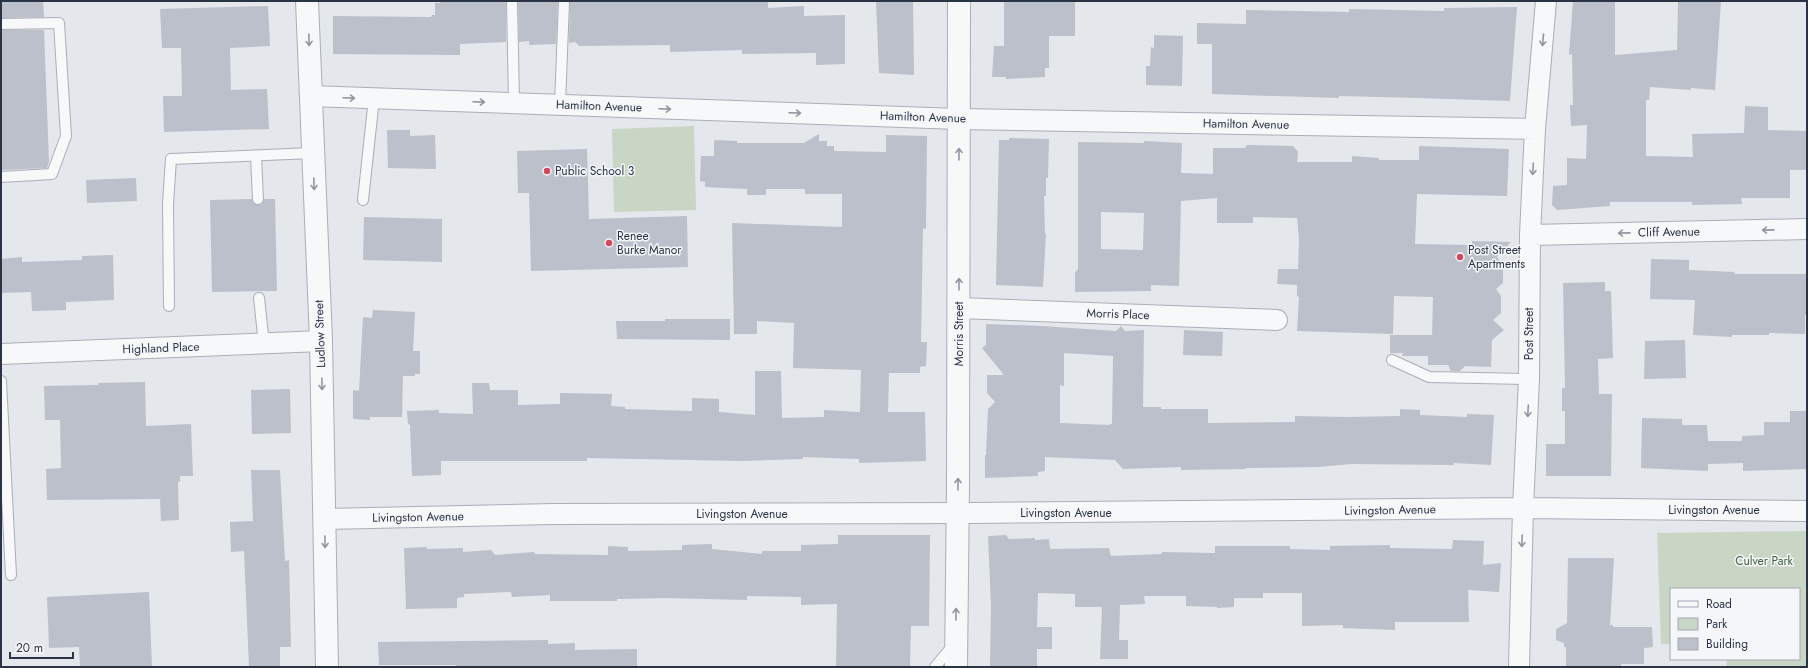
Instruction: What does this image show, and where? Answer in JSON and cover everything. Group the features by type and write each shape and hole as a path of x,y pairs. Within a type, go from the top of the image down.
{"street":[{"name":"Ludlow Street","path":"307,1 321,341 327,667"},
{"name":"Morris Street","path":"956,667 959,308 959,1"},
{"name":"Post Street","path":"1518,667 1529,379 1530,234 1535,129 1546,1"},
{"name":"Hamilton Avenue","path":"310,96 959,119 1535,129"},
{"name":"Cliff Avenue","path":"1530,234 1807,229"},
{"name":"Morris Place","path":"959,308 1277,320"},
{"name":"Highland Place","path":"1,354 321,341"},
{"name":"Livingston Avenue","path":"325,520 553,514 958,513 1523,508 1807,511"}],"lane":[{"path":"512,1 514,104"},
{"path":"560,105 564,1"},
{"path":"1,24 59,23 66,136 52,174 1,177"},
{"path":"364,200 374,98"},
{"path":"169,306 168,204 171,159 313,153"},
{"path":"256,156 258,199"},
{"path":"259,298 264,344"},
{"path":"1392,360 1429,376 1529,379"},
{"path":"1,381 10,575"},
{"path":"935,667 956,641"}],"green space":[{"path":"694,126 696,210 614,212 612,129"},
{"name":"Culver Park","path":"1807,531 1807,667 1726,667 1727,660 1800,660 1800,588 1670,588 1670,644 1661,644 1657,533"}],"building":[{"path":"1,1 43,1 44,17 1,18"},
{"path":"440,1 506,1 506,42 460,44 460,55 333,54 333,16 431,17 432,15 435,15 435,3 440,3"},
{"path":"518,1 558,1 556,44 529,45 529,41 519,42"},
{"path":"570,1 768,1 768,8 804,6 804,16 845,15 845,64 816,65 816,53 742,54 742,50 670,52 670,45 579,46 575,42 569,43"},
{"path":"876,1 913,1 914,75 879,73"},
{"path":"1004,1 1075,1 1075,36 1049,36 1049,68 1045,68 1045,77 1006,79 1006,77 992,77 994,46 1004,46"},
{"path":"1573,1 1615,1 1615,55 1677,50 1678,1 1721,1 1715,90 1650,87 1649,100 1646,100 1646,156 1693,157 1692,134 1744,133 1745,106 1768,107 1768,130 1807,131 1807,170 1790,170 1790,198 1741,198 1742,204 1692,205 1692,202 1610,202 1610,206 1557,210 1552,205 1553,186 1567,185 1567,158 1586,159 1587,125 1571,126 1570,105 1573,105 1572,54 1569,55"},
{"path":"268,6 270,46 230,48 231,90 267,89 269,129 164,132 163,96 182,96 181,48 162,48 160,9"},
{"path":"1517,7 1510,101 1212,94 1212,44 1197,44 1197,23 1246,24 1246,10 1349,12 1349,9 1444,11 1444,8"},
{"path":"1,30 44,30 49,162 47,168 1,170"},
{"path":"1154,35 1183,36 1182,86 1146,85 1146,66 1150,66 1151,47 1154,48"},
{"path":"387,130 410,130 410,136 435,135 436,169 388,168"},
{"path":"819,134 819,141 827,141 827,146 834,146 834,151 886,152 886,135 927,136 926,229 923,228 921,342 927,342 926,366 920,367 920,373 889,373 888,412 925,412 926,461 859,463 859,459 803,457 803,459 742,461 587,458 587,461 441,461 441,475 412,476 410,425 408,424 407,411 439,410 439,413 473,414 472,383 489,383 490,390 518,390 518,405 560,404 560,393 612,394 611,406 625,407 625,409 692,411 692,398 719,399 719,412 755,415 755,371 781,371 782,418 824,417 824,410 860,412 861,370 793,368 794,323 757,321 757,334 734,334 732,223 842,227 842,194 805,194 805,189 766,189 766,195 747,195 747,189 705,187 705,182 700,181 701,156 714,156 714,140 737,141 737,143 804,143"},
{"path":"1009,138 1049,139 1048,178 1046,178 1046,196 1044,196 1046,234 1043,287 996,285 999,140 1009,140"},
{"path":"1144,141 1182,143 1181,173 1213,174 1213,148 1245,148 1247,145 1293,146 1298,152 1297,162 1352,162 1352,156 1379,158 1379,160 1419,160 1419,146 1509,149 1507,196 1417,194 1415,244 1472,245 1472,241 1511,242 1497,257 1503,264 1503,283 1496,289 1501,296 1501,313 1493,320 1504,330 1492,340 1491,367 1465,366 1460,371 1451,371 1448,365 1428,365 1428,356 1402,356 1403,353 1390,353 1390,335 1432,335 1433,297 1394,296 1393,334 1297,331 1299,297 1297,296 1297,285 1277,284 1278,269 1298,269 1299,239 1297,218 1253,217 1253,223 1217,223 1217,198 1181,201 1179,286 1151,285 1151,291 1075,292 1075,273 1078,269 1078,142 1144,143","holes":["1101,212 1144,213 1143,250 1101,249"]},
{"name":"Renee Burke Manor","path":"587,149 589,219 687,216 688,267 531,271 529,193 518,193 517,151"},
{"path":"136,178 137,201 87,203 86,180"},
{"path":"252,199 253,203 258,205 262,204 264,199 275,199 277,291 212,292 210,200"},
{"path":"364,217 442,219 442,262 363,260"},
{"path":"113,255 114,300 66,302 66,310 32,311 31,292 1,293 1,259 22,257 22,262 82,260 82,256"},
{"path":"1651,259 1689,260 1689,270 1735,272 1734,274 1807,274 1807,315 1805,315 1805,334 1769,333 1769,335 1732,335 1732,337 1693,335 1695,300 1650,299"},
{"path":"1605,282 1605,291 1611,291 1613,358 1598,359 1599,394 1612,394 1611,476 1546,476 1546,444 1565,444 1565,411 1562,411 1562,388 1565,388 1563,283"},
{"path":"373,310 415,312 413,351 420,351 420,374 415,374 415,376 403,376 402,417 370,417 370,420 353,419 353,390 359,391 363,317 372,318"},
{"path":"665,319 730,319 730,340 617,339 616,321 665,321"},
{"path":"986,324 1116,331 1121,326 1125,331 1144,330 1143,407 1161,407 1161,409 1208,409 1208,423 1295,422 1295,416 1400,416 1400,409 1420,410 1420,415 1467,417 1467,414 1494,415 1491,465 1454,463 1454,465 1351,464 1318,467 1246,469 1181,470 1181,467 1123,469 1115,460 1045,457 1045,471 1038,472 1038,476 985,478 988,409 995,402 987,393 987,375 1004,375 982,348 986,345","holes":["1064,353 1113,356 1112,424 1060,423 1060,385 1064,386"]},
{"path":"1184,330 1223,332 1222,356 1183,355"},
{"path":"1685,340 1686,378 1644,379 1645,341"},
{"path":"145,382 146,426 191,424 193,476 180,476 180,482 178,482 179,520 161,521 160,499 47,500 46,469 61,468 60,420 45,420 44,386"},
{"path":"290,389 291,433 252,434 251,390"},
{"path":"1790,411 1807,411 1807,469 1743,471 1743,463 1708,464 1708,471 1641,468 1642,418 1682,419 1682,425 1707,425 1708,441 1742,441 1742,436 1764,435 1764,422 1790,422"},
{"path":"251,470 280,470 285,561 289,560 291,647 280,647 280,667 249,667 244,551 231,552 230,522 253,521"},
{"path":"838,535 930,535 929,626 911,626 910,667 836,667 837,604 801,605 801,597 747,596 747,600 665,598 617,599 617,601 550,601 550,595 512,597 511,592 464,594 464,597 457,598 457,608 406,609 404,548 463,548 463,552 491,550 495,555 534,552 535,554 608,555 608,546 628,547 628,551 682,550 682,545 712,544 712,549 762,554 762,551 801,551 801,545 838,544"},
{"path":"1006,535 1009,539 1049,539 1050,549 1109,548 1111,556 1162,554 1162,552 1215,553 1215,546 1290,546 1290,549 1330,550 1330,546 1390,545 1390,548 1452,549 1453,540 1484,541 1483,565 1501,563 1499,592 1468,590 1469,622 1395,622 1395,630 1343,628 1343,625 1302,626 1302,593 1263,593 1263,598 1234,598 1234,607 1217,608 1186,606 1186,596 1144,596 1145,604 1120,605 1119,640 1128,640 1128,659 1100,659 1102,607 1075,607 1075,594 1038,593 1037,627 1052,627 1052,649 1037,649 1037,667 990,667 991,606 988,536"},
{"path":"1568,558 1614,558 1610,625 1613,625 1613,627 1652,627 1653,647 1644,648 1644,664 1621,664 1621,667 1566,667 1566,647 1564,647 1564,643 1556,640 1556,629 1567,623"},
{"path":"149,592 152,667 80,667 79,647 49,648 47,597"},
{"path":"548,640 548,644 575,643 575,650 637,649 637,667 455,667 456,665 379,665 378,642"}],"place":[{"name":"Public School 3","path":"547,171"},
{"name":"Renee Burke Manor","path":"609,243"},
{"name":"Post Street Apartments","path":"1460,257"}]}
